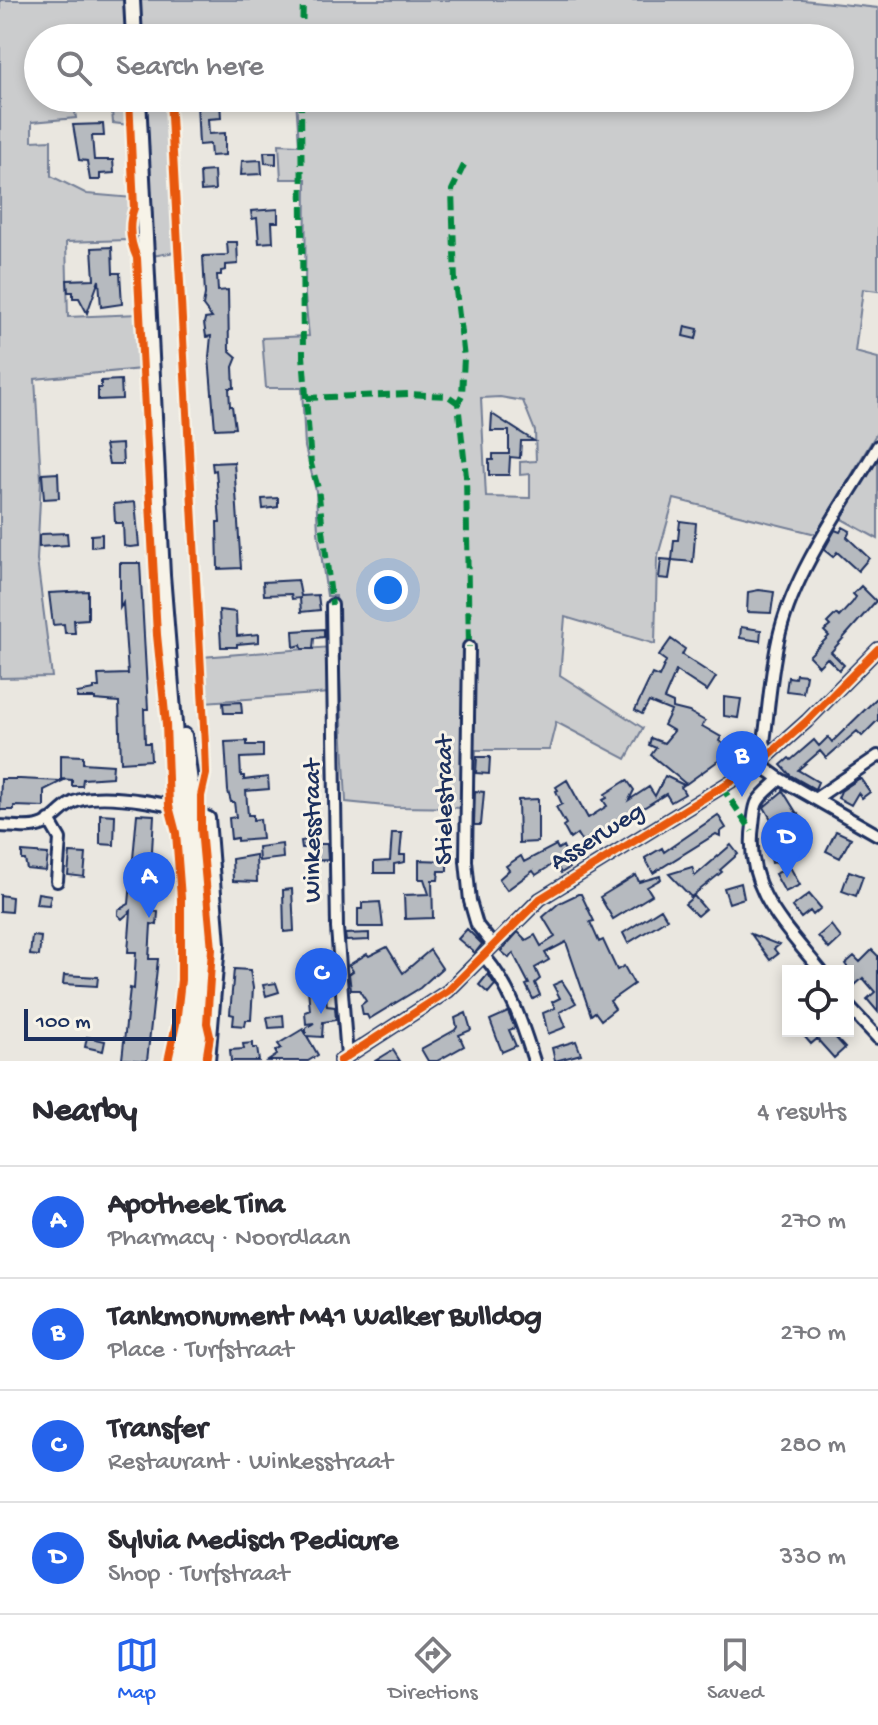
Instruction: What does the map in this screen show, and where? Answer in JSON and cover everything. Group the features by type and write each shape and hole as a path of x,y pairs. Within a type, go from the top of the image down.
{"main road":[{"path":"132,0 133,24"},
{"path":"139,112 162,565 170,661 204,930 203,972 193,1061"},
{"path":"181,1061 188,1014 193,936 188,810"}],"street":[{"path":"769,755 764,742 779,634 787,608 805,570 878,446"},
{"name":"Winkesstraat","path":"332,605 337,928 344,1059"},
{"name":"Stielestraat","path":"469,647 466,861 470,901 477,925 493,945"},
{"name":"Asserweg","path":"344,1059 428,1007 448,991 540,899 568,879 759,764 807,721 878,649"},
{"path":"815,799 878,756"},
{"path":"759,764 780,779 877,832"},
{"path":"780,779 758,801 754,816 751,837 756,880 766,900 816,965"},
{"path":"0,826 42,825 68,805 84,799 162,803 209,818 219,944 209,1061"},
{"path":"49,820 60,839 57,881"},
{"path":"484,956 512,999 534,1061"},
{"path":"854,1012 878,1038"}],"shaded area":[{"path":"0,0 803,0 878,8 878,291 863,289 855,352 878,358 878,431 816,534 674,499 657,559 655,644 565,617 560,675 643,728 626,759 556,722 549,750 476,750 472,808 395,807 346,802 336,596 327,596 316,491 305,447 302,388 266,388 262,338 309,336 305,296 306,179 281,179 279,144 299,145 297,112 854,112 854,24 24,24 24,112 75,112 76,118 32,122 32,141 51,140 51,176 87,194 133,198 129,125 113,123 112,112 174,112 181,251 135,259 128,240 66,242 68,317 139,314 141,369 35,379 41,479 37,560 52,677 0,678","holes":["481,398 523,401 535,431 536,461 520,462 520,475 530,474 530,498 486,497"]},
{"path":"878,452 878,539 840,518"},
{"path":"331,647 330,693 204,702 202,657"}],"building":[{"path":"197,112 221,112 221,118 208,119 209,134 225,133 225,155 211,156 210,144 199,145"},
{"path":"103,124 104,136 92,136 94,160 113,160 114,173 100,174 100,180 90,180 87,161 79,160 73,125"},
{"path":"264,152 276,152 276,164 265,163"},
{"path":"261,160 262,174 241,175 242,161"},
{"path":"214,171 215,190 201,191 200,172"},
{"path":"278,209 278,222 272,222 273,242 259,243 257,218 252,219 251,211"},
{"path":"227,242 237,242 238,264 226,265 226,270 217,275 218,291 228,290 229,350 237,357 233,367 234,388 229,388 235,428 215,429 209,357 211,336 206,337 204,323 205,319 212,318 203,306 203,256 228,255"},
{"path":"112,247 113,273 120,273 122,304 101,307 99,280 87,313 79,298 73,298 73,292 68,292 67,280 94,279 92,248"},
{"path":"685,326 698,329 696,339 683,336"},
{"path":"121,380 122,399 98,400 101,381"},
{"path":"492,414 534,441 521,441 520,458 510,457 509,475 489,475 489,460 493,460 493,454 509,454 509,431 491,431"},
{"path":"122,444 123,464 109,464 105,445"},
{"path":"234,462 241,568 218,569 217,522 220,522 216,470 213,471 212,463"},
{"path":"58,473 59,498 44,499 42,474"},
{"path":"278,498 278,507 263,509 262,499"},
{"path":"135,502 139,546 124,546 123,523 115,523 114,504"},
{"path":"680,521 696,523 693,562 672,560"},
{"path":"843,527 850,531 847,537 869,558 858,571 837,552 833,557 824,550 835,530 840,532"},
{"path":"67,533 68,545 39,547 39,536 42,534"},
{"path":"102,534 102,546 91,547 91,535"},
{"path":"661,559 672,560 669,579 659,578"},
{"path":"120,563 140,563 148,709 144,709 145,743 150,743 151,760 121,762 119,702 77,698 77,693 99,687 98,675 128,674 123,603 120,608"},
{"path":"298,580 301,596 318,595 320,610 301,612 300,598 292,599 291,594 264,595 263,582"},
{"path":"861,586 876,601 831,652 844,665 839,670 827,658 819,666 809,656 829,636 824,631 830,626 827,623 836,614 839,617 852,603 856,597 853,594"},
{"path":"88,591 88,619 74,620 75,633 65,633 64,624 53,625 49,593"},
{"path":"748,592 774,592 771,613 747,612"},
{"path":"219,610 236,612 237,636 259,634 259,642 221,647"},
{"path":"741,627 761,630 760,641 740,638"},
{"path":"324,629 324,637 314,638 313,649 302,649 301,645 294,647 293,631"},
{"path":"671,639 685,649 682,655 716,677 707,691 676,671 664,699 673,703 673,708 705,721 702,726 721,737 719,741 733,750 686,784 651,755 656,748 649,745 651,738 664,743 674,731 664,725 671,711 649,702 642,714 635,710 652,674 659,677 666,661 659,656"},
{"path":"796,674 806,675 803,693 786,691 788,677 795,678"},
{"path":"724,697 741,699 738,718 724,716"},
{"path":"878,697 878,720 862,736 857,731 826,758 820,751 798,770 818,782 815,789 790,775 781,765 814,740 819,746 828,737 832,742"},
{"path":"241,702 242,713 224,713 223,703"},
{"path":"247,741 247,745 263,745 263,757 240,758 241,776 244,780 268,777 269,789 246,791 248,815 253,815 253,820 260,819 262,839 237,841 237,838 231,839 229,818 236,817 234,802 231,802 228,791 225,742"},
{"path":"61,755 83,756 83,763 113,765 112,777 83,779 82,786 72,786 72,780 61,779"},
{"path":"477,757 490,757 489,774 476,773"},
{"path":"665,776 684,785 681,787 685,794 671,802 666,794 586,849 577,834 570,839 556,807 562,804 556,787 567,780 588,818 607,806 603,800 607,798 605,794 627,780 634,790 629,800 649,787 655,796"},
{"path":"860,778 870,792 862,798 858,793 851,805 838,798 841,791"},
{"path":"1,779 62,781 44,790 44,807 14,806 14,810 0,810"},
{"path":"475,791 484,792 481,825 474,825"},
{"path":"783,791 802,818 784,830 786,847 790,847 791,855 785,856 787,861 772,863 767,841 783,840 764,807"},
{"path":"538,799 538,842 519,843 518,800"},
{"path":"100,814 115,815 114,845 100,844"},
{"path":"137,814 154,815 149,905 152,911 158,912 157,925 151,924 149,959 158,959 147,1061 122,1059 130,988 134,989 136,952 128,952 131,911 122,919 118,910 129,904"},
{"path":"718,815 726,828 720,836 716,834 653,873 645,858 662,848 664,852"},
{"path":"836,831 851,838 840,858 826,851"},
{"path":"392,833 402,833 400,855 405,855 405,862 394,864 394,873 374,873 374,862 390,861"},
{"path":"314,839 314,844 327,844 328,860 310,861 309,848 302,848 301,841"},
{"path":"282,844 283,858 259,861 258,847"},
{"path":"556,845 558,849 563,846 569,868 561,873 555,863 536,875 533,871 507,890 499,879 509,870 506,866 521,856 524,862"},
{"path":"731,845 738,854 720,870 722,872 691,897 669,874 692,867 695,876"},
{"path":"22,852 48,854 46,871 27,869"},
{"path":"70,853 86,854 84,877 68,875"},
{"path":"256,855 257,882 233,881 232,859"},
{"path":"419,860 447,861 447,871 439,871 438,880 432,880 433,918 405,919 404,895 429,894 424,879 419,879"},
{"path":"790,867 800,885 785,892 775,874"},
{"path":"849,871 863,876 856,896 842,891"},
{"path":"636,875 639,882 660,876 661,879 647,887 652,895 613,919 600,897"},
{"path":"741,883 744,898 729,903 724,888"},
{"path":"292,889 294,931 284,932 283,890"},
{"path":"38,893 51,895 49,905 36,904"},
{"path":"581,894 594,921 590,922 599,942 603,940 617,970 624,966 634,984 610,1001 615,1009 601,1020 595,1012 591,1015 566,942 545,953 549,960 535,968 540,979 535,983 540,995 533,999 513,953 509,958 501,951 518,932 526,940 535,935 541,946 555,937 543,917 559,903"},
{"path":"809,894 821,908 813,915 810,911 801,918 792,907"},
{"path":"0,895 12,897 11,912 0,911"},
{"path":"694,896 705,909 697,916 685,904"},
{"path":"380,902 383,927 358,927 358,909 362,909 362,903"},
{"path":"661,909 667,919 628,943 623,933"},
{"path":"831,925 841,938 829,949 818,936"},
{"path":"467,929 482,944 475,953 458,939"},
{"path":"369,933 369,940 346,941 345,934"},
{"path":"751,934 779,945 774,949 778,954 770,960"},
{"path":"32,936 41,937 39,956 30,955"},
{"path":"387,947 403,973 430,950 442,968 420,988 369,1019 363,1015 361,1005 366,1001 359,990 351,990 349,974 353,971 349,965"},
{"path":"872,950 878,956 878,1012 867,999 875,992 863,978 855,985 854,965 845,964 854,956 860,962"},
{"path":"234,969 250,970 253,988 251,1020 246,1020 245,1026 233,1025 234,1015 230,1014"},
{"path":"488,974 495,985 488,993 479,985"},
{"path":"64,975 98,977 97,986 63,984"},
{"path":"324,977 327,1006 335,1007 336,1020 323,1022 322,1037 307,1036 318,1055 308,1061 268,1061 277,1055 275,1051 281,1048 278,1044 303,1029 306,1034 306,1028 314,1023 306,1024 305,1012 310,1010 307,979"},
{"path":"562,981 576,1003 560,1012 566,1027 548,1034 543,1013 555,1008 552,1002 560,998 553,985"},
{"path":"276,983 279,992 266,996 263,985"},
{"path":"508,1012 515,1028 509,1030 516,1046 502,1052 490,1020"},
{"path":"466,1013 471,1030 459,1035 464,1046 437,1061 428,1061 421,1049 455,1030 455,1018"},
{"path":"283,1015 284,1027 269,1028 267,1017"},
{"path":"87,1037 105,1041 103,1051 85,1047"},
{"path":"805,1037 835,1037 845,1048 834,1058 817,1039 811,1044"},
{"path":"576,1041 581,1054 555,1061 552,1048"},
{"path":"253,1043 259,1061 231,1061 230,1050 244,1049 243,1044"},
{"path":"393,1050 400,1061 375,1061"}],"marked path":[{"path":"302,24 303,0"},
{"path":"301,112 303,355 311,464 318,488 332,605"},
{"path":"464,165 452,190 455,282 464,358 462,395 458,403 466,476 469,647"},
{"path":"306,398 408,394 448,396 458,403"},
{"path":"721,786 752,831"}],"cycle path":[{"path":"130,112 134,208 131,233 137,258 157,635 166,724 169,806 176,833 181,898 181,980 168,1061"},
{"path":"171,112 205,745 201,829 212,949 207,1023 210,1036 206,1061"},
{"path":"340,1061 448,991 540,899 759,764 807,721 878,649"}],"place":[{"name":"Tankmonument M41 Walker Bulldog","path":"742,797"},
{"name":"Sylvia Medisch Pedicure","path":"787,878"},
{"name":"Apotheek Tina","path":"149,918"},
{"name":"Transfer","path":"321,1014"}]}
